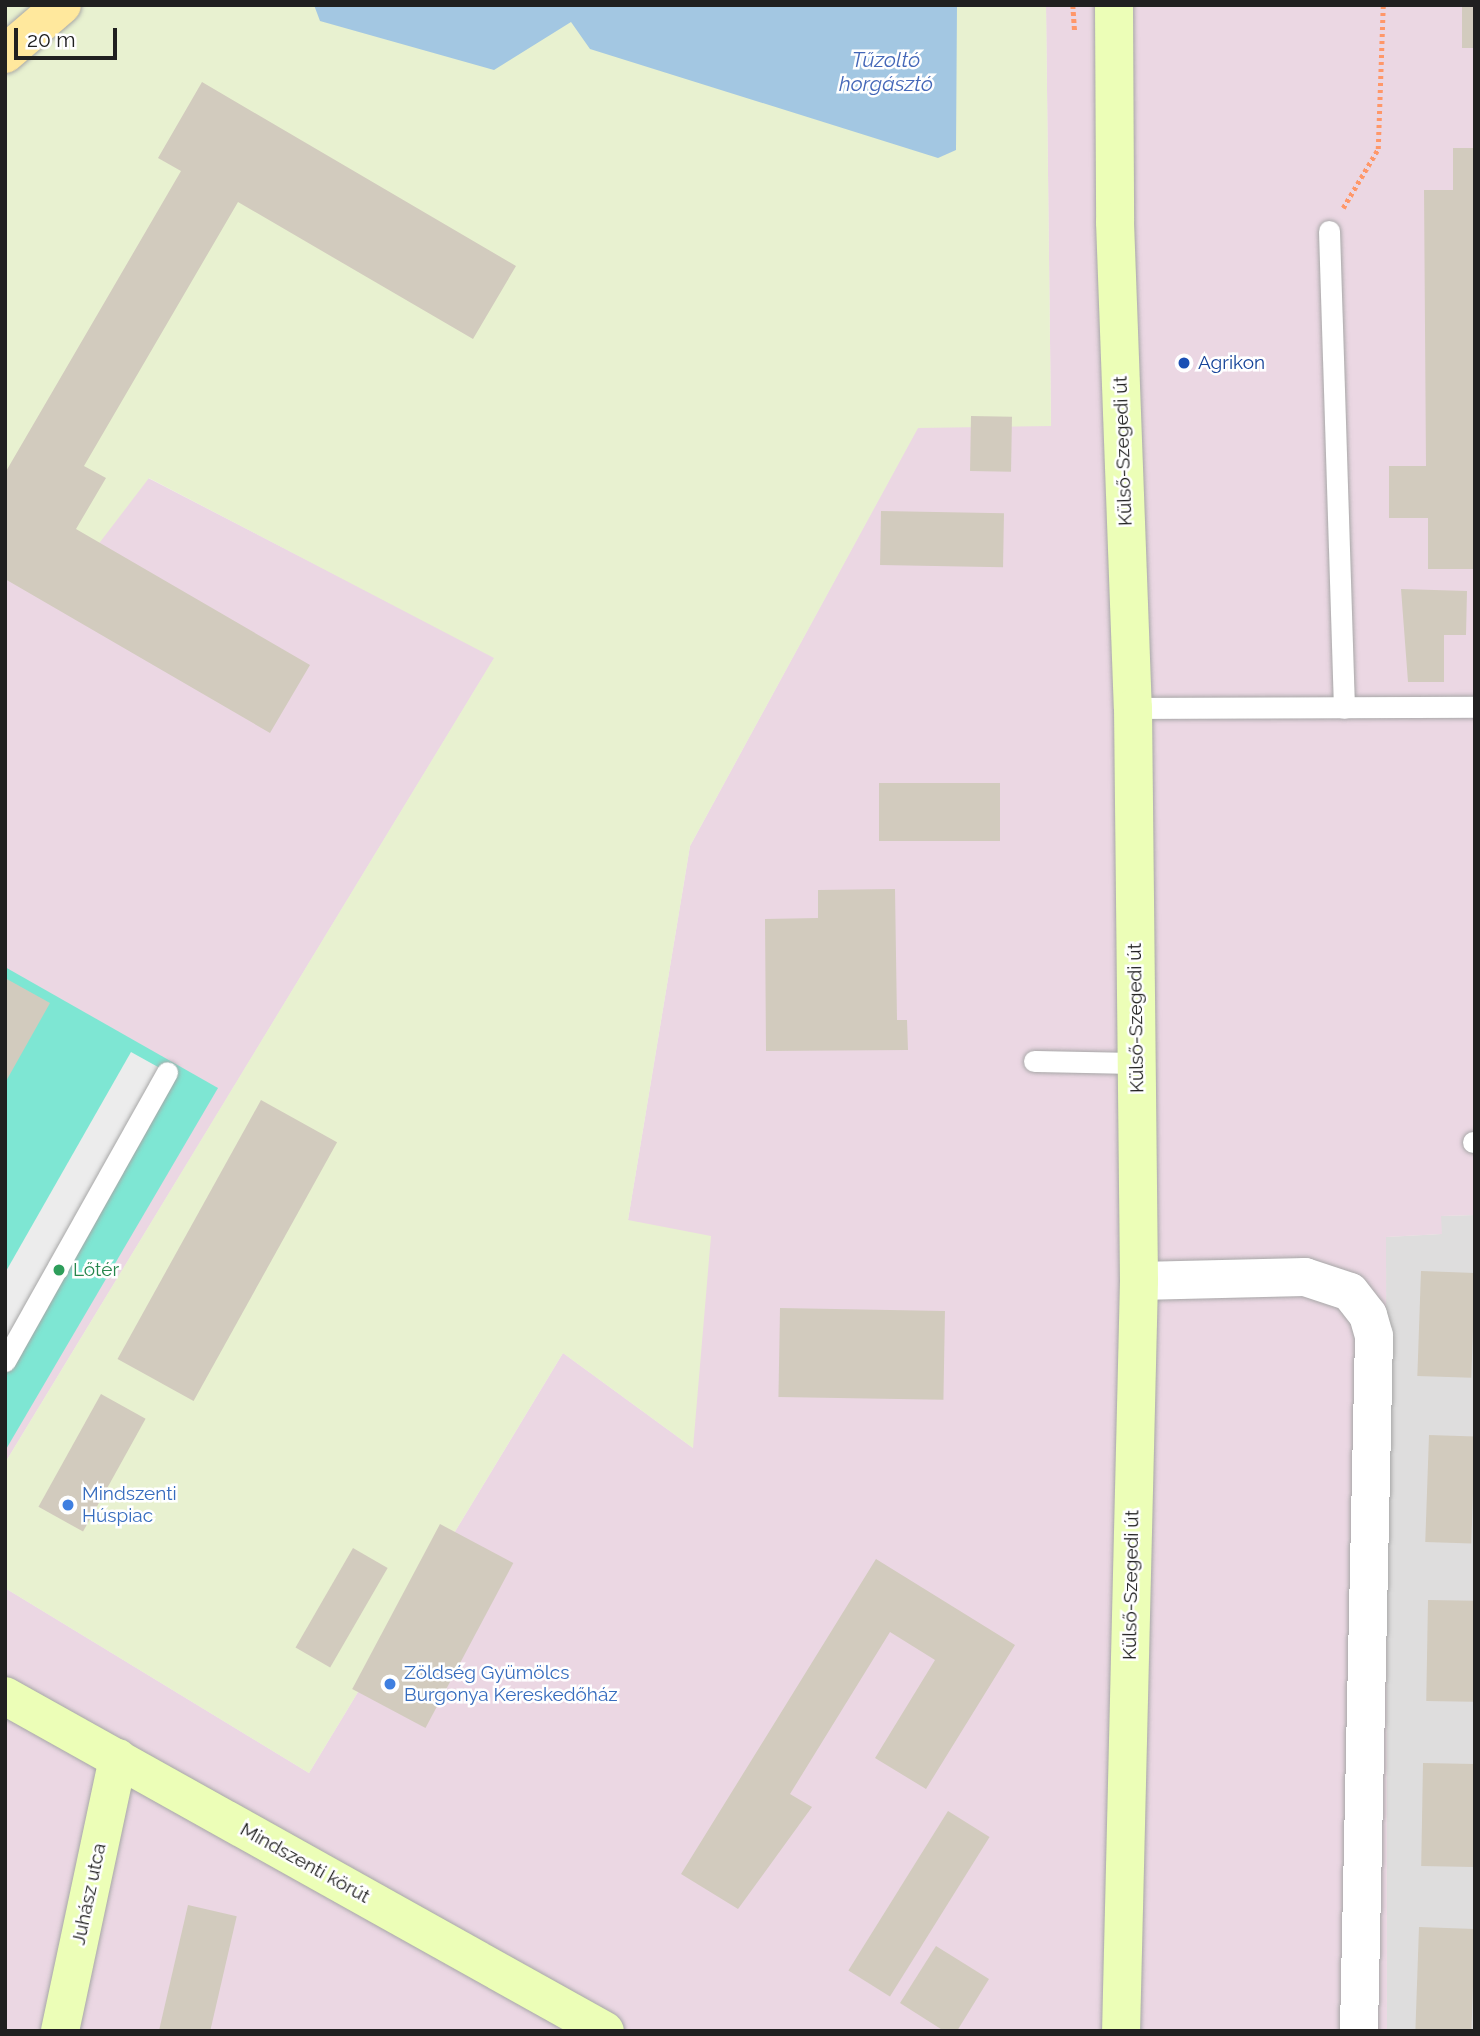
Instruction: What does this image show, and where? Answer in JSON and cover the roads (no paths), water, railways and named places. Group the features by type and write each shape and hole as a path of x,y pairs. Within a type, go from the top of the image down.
{"main road":[{"path":"5,54 62,5"}],"street":[{"name":"Külső-Szegedi út","path":"1114,5 1115,222 1133,708 1139,1281 1121,2031"},
{"path":"1139,1281 1305,1277 1350,1292 1371,1325 1359,2031"},
{"name":"Mindszenti körút","path":"5,1696 605,2031"},
{"name":"Juhász utca","path":"60,2031 118,1758"}],"lane":[{"path":"1329,231 1344,708"},
{"path":"1133,708 1475,707"},
{"path":"1034,1061 1136,1063"},
{"path":"5,1361 166,1072"}],"water":[{"name":"Tűzoltó horgásztó","path":"314,5 957,5 956,150 938,158 590,49 571,22 494,70 320,21"}],"place":[{"name":"Agrikon","path":"1184,363"},
{"name":"Lőtér","path":"59,1270"},
{"name":"Mindszenti Húspiac","path":"68,1505"},
{"name":"Zöldség Gyümölcs Burgonya Kereskedőház","path":"390,1684"}]}
